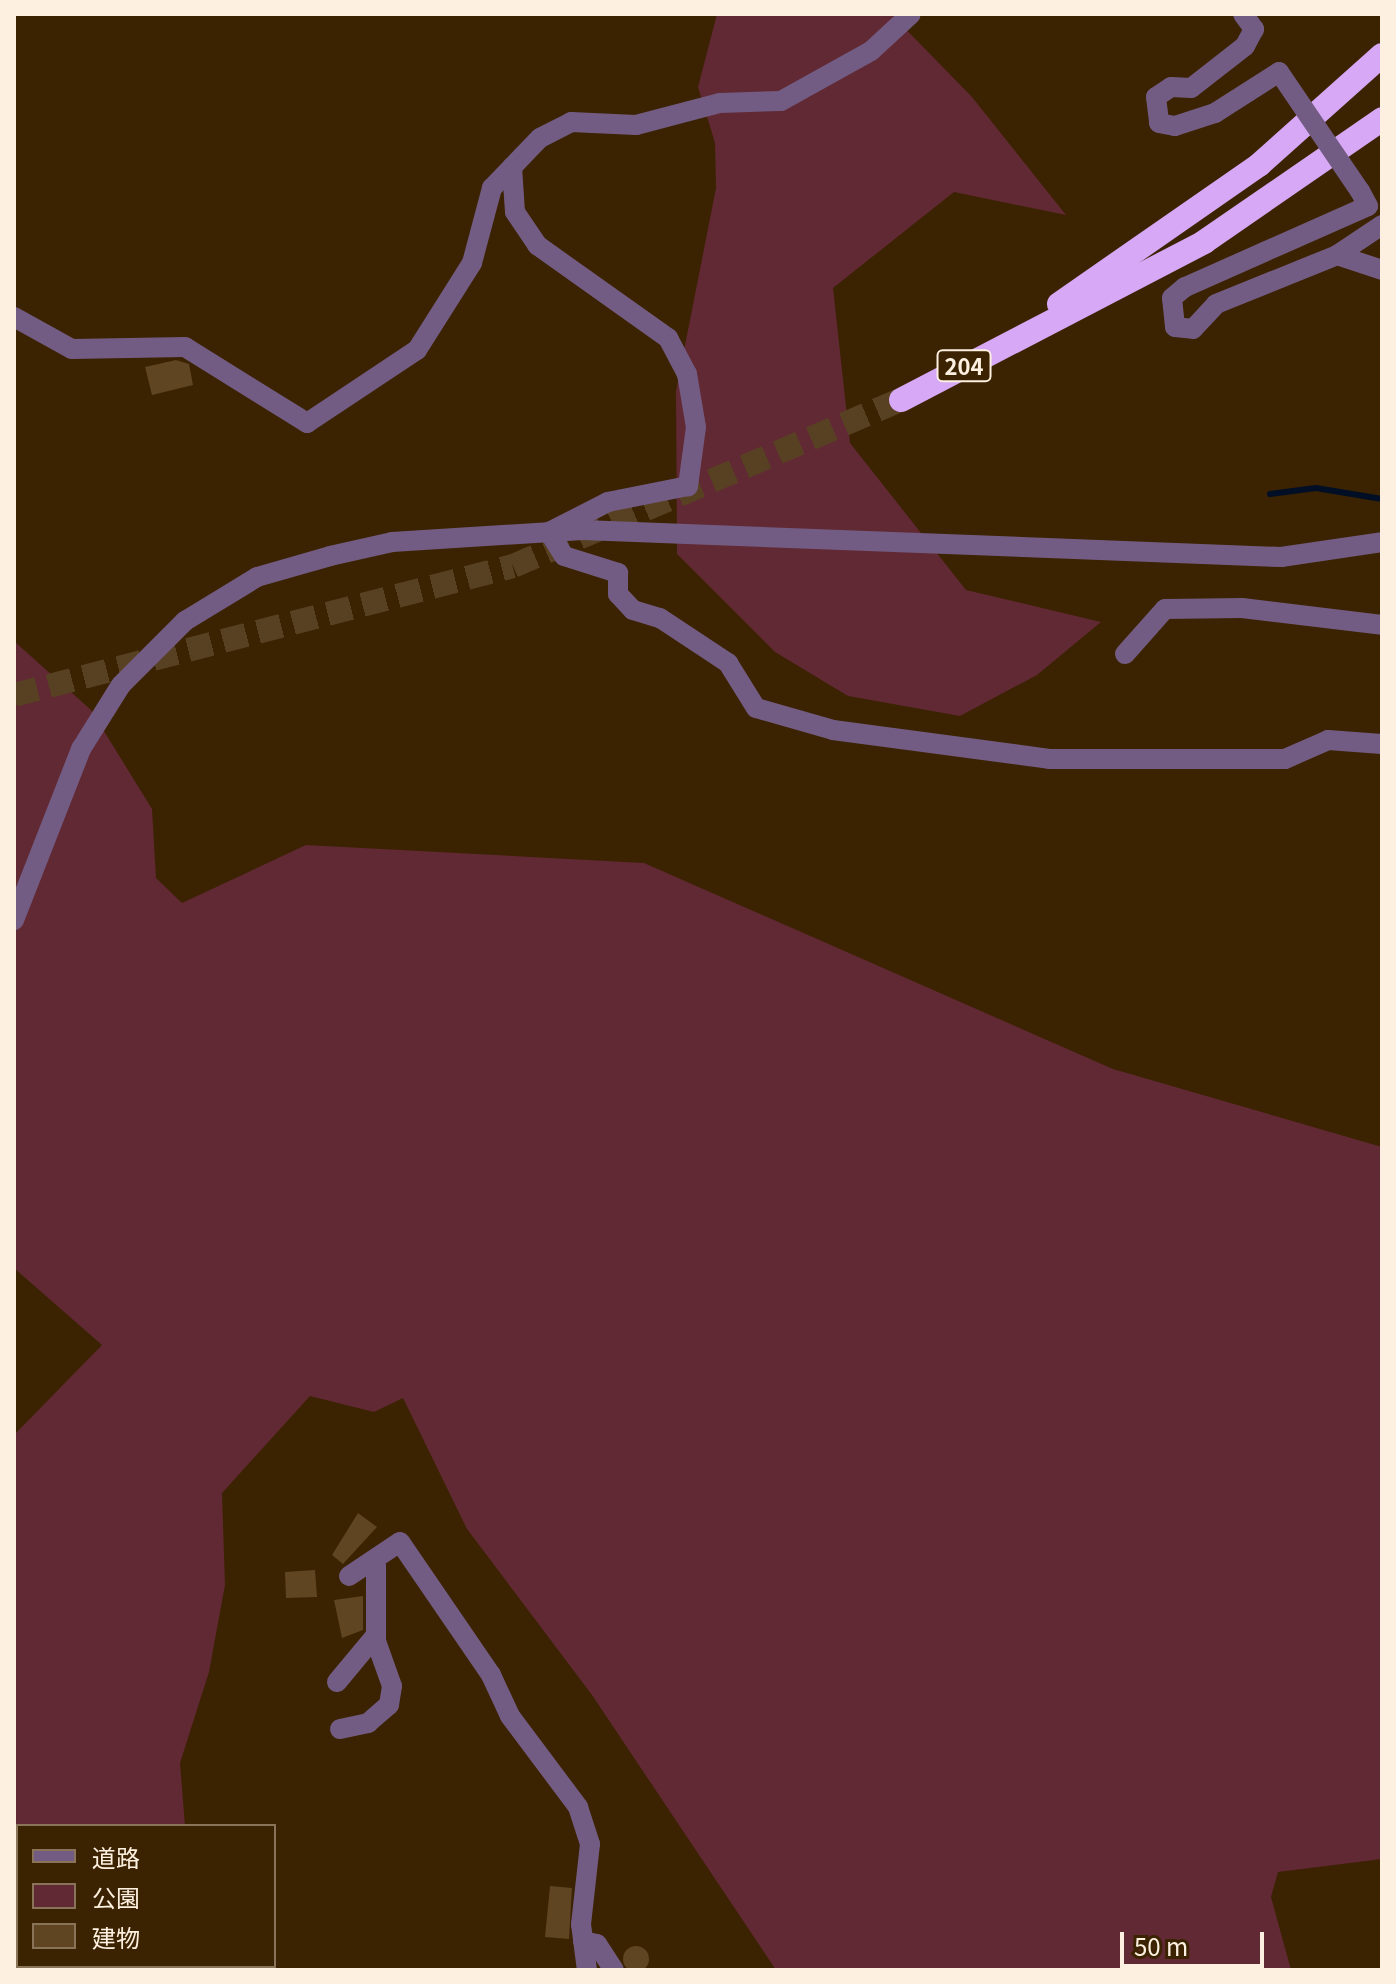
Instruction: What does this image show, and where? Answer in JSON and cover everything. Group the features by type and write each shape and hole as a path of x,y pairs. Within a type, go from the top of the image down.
{"highway":[{"path":"1027,332 1093,276 1259,165 1382,55"},
{"path":"1027,332 1204,242 1382,119"},
{"name":"204","path":"901,400 1027,332"}],"street":[{"path":"14,317 72,349 185,347 307,423 417,350 472,263 492,188 512,167 571,122 636,125 720,103 781,101 810,91 911,14"},
{"path":"1243,14 1254,29 1245,46 1191,88 1171,87 1156,97 1159,123 1175,126 1215,113 1279,72 1368,206 1185,287 1172,298 1169,314 1175,327 1193,329 1216,304 1337,255 1382,225"},
{"path":"512,167 515,212 537,245 668,338 687,374 696,427 688,486 608,502 549,532"},
{"path":"1337,255 1382,270"},
{"path":"549,532 564,556 618,573 618,594 633,610 660,618 728,663 756,708 833,730 1049,759 1285,759 1328,740 1382,744"},
{"path":"14,920 36,849 81,749 121,685 185,621 257,577 330,556 392,542 549,532 1281,557 1382,542"},
{"path":"1125,654 1165,609 1242,608 1382,625"},
{"path":"349,1576 376,1565 400,1542 491,1675 510,1716 578,1807 590,1844 583,1941 587,1970"},
{"path":"340,1729 368,1723 389,1705 392,1686 376,1635 376,1565"},
{"path":"337,1682 376,1635"},
{"path":"583,1941 597,1944 614,1970"}],"green space":[{"path":"717,14 891,14 972,97 1066,215 954,192 833,288 850,443 966,590 1101,622 1037,675 960,716 848,696 775,652 677,554 676,391 716,188 715,143 698,87"},
{"path":"14,641 91,710 152,809 156,878 182,903 306,845 644,863 1113,1069 1382,1147 1382,1859 1278,1872 1271,1897 1291,1970 776,1970 592,1695 467,1529 403,1398 374,1412 310,1396 222,1493 225,1585 209,1672 180,1763 185,1824 16,1824 14,1852 14,1435 102,1345 14,1268"},
{"path":"140,1968 222,1970 142,1970"}],"building":[{"path":"176,360 189,364 193,385 152,395 145,367"},
{"path":"358,1513 377,1527 343,1564 332,1555"},
{"path":"315,1570 317,1597 286,1598 285,1572"},
{"path":"363,1596 363,1630 342,1638 334,1600"},
{"path":"550,1886 572,1888 569,1939 545,1937"},
{"path":"636,1946 645,1950 649,1959 645,1968 636,1972 627,1968 623,1959 627,1950"}],"waterway":[{"path":"1270,494 1316,488 1382,499"}],"tunnel":[{"path":"14,695 513,566 901,400"}]}
